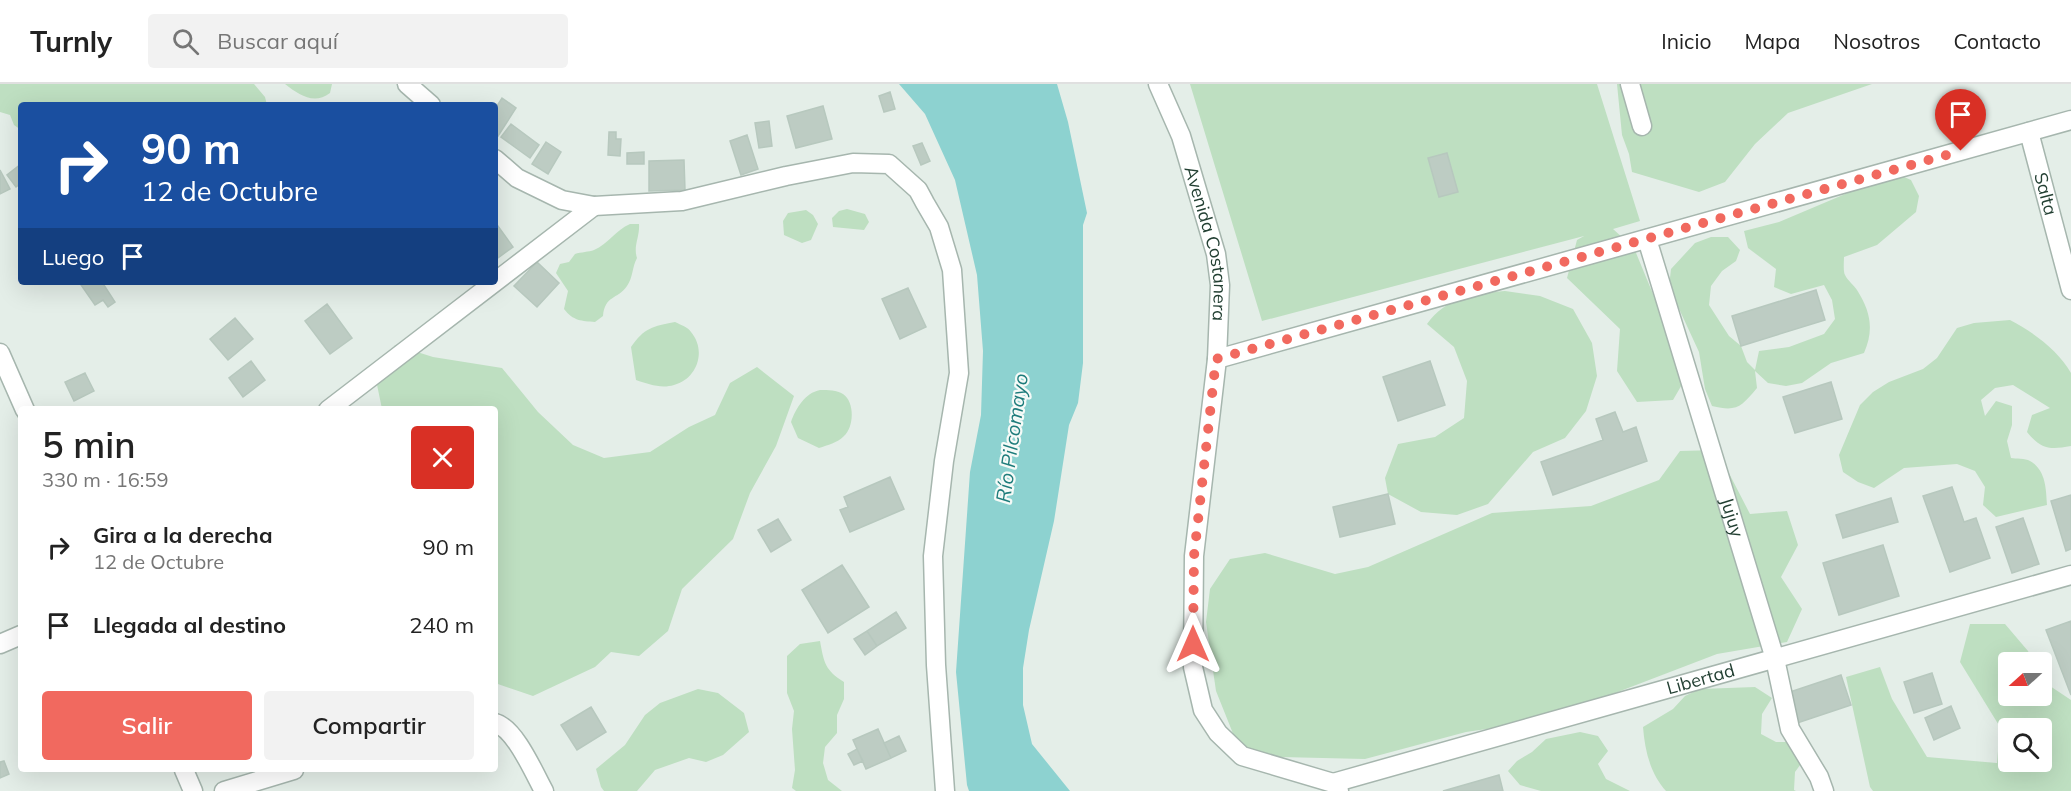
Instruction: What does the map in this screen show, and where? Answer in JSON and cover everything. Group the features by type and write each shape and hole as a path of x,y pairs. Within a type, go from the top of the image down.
{"street":[{"path":"407,84 428,102"},
{"name":"Avenida Costanera","path":"1158,84 1181,136 1215,254 1220,285 1216,359 1194,556 1193,667 1203,710 1218,734 1242,756 1336,787"},
{"path":"1630,84 1642,126"},
{"path":"1216,359 2071,120"},
{"name":"Salta","path":"2029,132 2071,290"},
{"path":"498,162 517,178 562,200 594,206 682,201 786,176 853,163 889,164 918,190 939,227 952,270 958,363 933,556 936,665 945,791"},
{"path":"498,280 594,206"},
{"name":"Jujuy","path":"1647,239 1775,658 1790,729 1820,777 1824,791"},
{"path":"333,406 491,285"},
{"path":"0,353 24,406"},
{"name":"Libertad","path":"1336,787 1775,658 2071,575"},
{"path":"0,644 18,636"},
{"path":"498,724 503,725 524,753 543,791"},
{"path":"185,772 193,791"},
{"path":"224,791 287,772"}],"green space":[{"path":"0,84 254,84 266,102 18,102 18,128 14,125 10,115 0,112"},
{"path":"285,84 332,84 330,93 324,97 312,98 301,95"},
{"path":"1190,84 1597,84 1640,221 1613,229 1634,248 1660,311 1691,369 1673,400 1637,402 1617,371 1620,329 1567,278 1577,240 1584,236 1262,321"},
{"path":"1617,84 1872,84 1788,113 1755,144 1725,182 1699,192 1632,172 1629,154 1622,135"},
{"path":"1895,173 1911,180 1919,196 1916,212 1877,245 1844,257 1845,275 1857,290 1870,321 1869,337 1864,353 1831,363 1802,383 1786,386 1768,383 1755,371 1757,388 1747,400 1733,408 1712,406 1705,389 1699,352 1669,287 1671,269 1695,243 1711,237 1728,237 1740,250 1736,261 1722,271 1711,286 1709,305 1729,336 1741,346 1747,362 1755,370 1759,351 1789,347 1824,334 1835,319 1832,300 1824,285 1791,294 1774,287 1776,269 1748,248 1744,231 1779,222"},
{"path":"847,209 865,214 869,222 864,230 833,227 832,218 839,211"},
{"path":"806,210 813,215 818,224 811,240 802,243 784,235 783,221 788,213"},
{"path":"630,224 639,224 639,229 637,258 627,286 606,304 603,316 595,322 574,318 564,309 568,291 556,273 560,264 569,262 575,254 592,251 599,247"},
{"path":"1505,291 1540,296 1573,309 1592,343 1597,376 1586,411 1565,438 1533,452 1488,504 1457,515 1421,512 1388,494 1385,478 1398,444 1435,437 1464,418 1467,381 1454,347 1427,324 1452,302 1462,298"},
{"path":"2010,320 2044,342 2071,373 2071,446 2046,447 2032,438 2027,432 2032,415 2050,408 2013,385 1995,388 1981,400 1985,416 1996,401 2012,406 2012,425 2007,441 2011,458 2028,460 2039,469 2044,480 2047,505 1996,517 1983,505 1985,487 1975,471 1957,464 1904,468 1874,488 1858,482 1843,472 1839,455 1860,405 1873,392 1889,382 1923,369 1937,358 1957,328 1974,323"},
{"path":"675,322 688,329 696,339 699,356 694,371 682,382 669,386 636,380 631,347 650,329"},
{"path":"395,345 433,357 502,368 538,412 573,445 604,458 650,452 689,427 715,415 730,383 757,367 794,396 776,446 750,493 733,539 682,589 668,631 639,656 611,652 595,667 533,696 498,684 498,406 381,406 375,375"},
{"path":"820,390 843,394 850,403 852,415 850,427 844,436 819,448 798,438 791,422 802,402 810,394"},
{"path":"1717,450 1750,514 1787,511 1798,545 1781,577 1802,609 1787,642 1717,654 1542,721 1466,732 1365,759 1242,756 1216,691 1206,622 1210,589 1230,559 1265,553 1335,574 1368,567 1492,513 1591,506 1659,480 1680,451"},
{"path":"1970,624 2005,624 2028,652 1998,652 1998,706 2052,706 2052,687 2071,700 2071,791 1873,791 1870,787 1846,677 1880,667 1892,699 1927,757 1997,763 1998,751 1998,772 2052,772 2052,718 1998,718 1998,724 1960,662"},
{"path":"820,641 826,665 844,682 844,699 837,715 837,733 825,747 823,763 828,780 842,791 796,791 792,788 795,770 792,729 794,711 787,693 787,656 800,644"},
{"path":"1755,687 1772,698 1762,714 1761,734 1776,742 1794,742 1806,757 1795,772 1794,790 1796,791 1666,791 1649,761 1643,727 1673,709 1685,696 1700,689"},
{"path":"698,689 718,693 744,713 749,732 723,755 706,762 689,758 655,770 637,791 604,791 596,769 625,745 645,715 660,703"},
{"path":"1580,732 1598,736 1608,751 1598,764 1606,779 1630,791 1541,791 1520,785 1508,771 1517,761 1532,752 1546,739"}],"water":[{"name":"Río Pilcomayo","path":"899,84 1057,84 1068,122 1087,213 1083,225 1083,363 1078,403 1069,425 1054,521 1029,630 1023,668 1023,705 1032,744 1070,791 969,791 967,785 956,672 970,472 981,415 983,351 977,275 955,180 925,114"}],"building":[{"path":"890,92 895,109 884,112 879,96"},
{"path":"502,98 516,108 498,136 498,104"},
{"path":"823,106 832,139 796,148 787,116"},
{"path":"769,121 772,146 759,148 755,123"},
{"path":"511,124 539,145 530,158 501,137"},
{"path":"609,132 616,132 616,139 621,139 620,156 608,155"},
{"path":"747,135 758,169 741,175 730,141"},
{"path":"546,142 561,152 548,174 532,164"},
{"path":"922,143 930,161 921,165 913,146"},
{"path":"644,152 644,164 627,164 627,153"},
{"path":"1447,153 1458,192 1439,197 1428,158"},
{"path":"684,160 685,190 649,191 649,161"},
{"path":"18,166 18,185 16,187 7,175"},
{"path":"0,170 10,189 0,194"},
{"path":"498,226 513,247 498,258"},
{"path":"537,262 559,283 537,307 514,286"},
{"path":"81,285 104,285 115,302 108,307 103,300 95,305"},
{"path":"908,288 926,327 900,339 882,299"},
{"path":"1816,290 1825,320 1741,346 1732,316"},
{"path":"327,304 352,338 330,354 305,321"},
{"path":"235,318 253,339 228,360 210,339"},
{"path":"251,361 265,380 243,397 229,378"},
{"path":"1430,361 1445,405 1398,421 1383,377"},
{"path":"85,373 94,391 74,401 65,382"},
{"path":"1831,382 1842,419 1795,433 1783,397"},
{"path":"1615,412 1623,432 1636,427 1647,461 1553,495 1541,462 1603,440 1596,419"},
{"path":"890,477 904,509 850,532 840,510 848,507 844,497"},
{"path":"1952,487 1964,522 1976,518 1990,558 1950,572 1923,496"},
{"path":"1388,494 1395,524 1340,537 1333,507"},
{"path":"2071,495 2071,549 2066,551 2051,501"},
{"path":"1891,498 1898,522 1843,538 1836,515"},
{"path":"2023,518 2039,564 2012,573 1996,527"},
{"path":"778,519 791,540 771,552 758,530"},
{"path":"1883,545 1899,596 1839,615 1823,563"},
{"path":"842,565 869,607 828,633 802,590"},
{"path":"896,612 906,628 877,646 867,631"},
{"path":"2071,621 2071,695 2046,630"},
{"path":"867,631 877,646 865,655 854,639"},
{"path":"1932,673 1942,704 1914,713 1904,682"},
{"path":"1841,675 1851,705 1797,723 1787,693"},
{"path":"1951,706 1960,728 1934,740 1925,718"},
{"path":"591,707 606,732 577,750 561,725"},
{"path":"878,729 891,758 866,769 853,740"},
{"path":"899,736 906,751 891,758 884,743"},
{"path":"857,749 863,761 854,765 848,754"},
{"path":"4,761 9,774 0,778 0,762"},
{"path":"1499,775 1503,791 1443,791"}],"route":[{"path":"1193,644 1194,556 1216,359 1961,151"}]}
